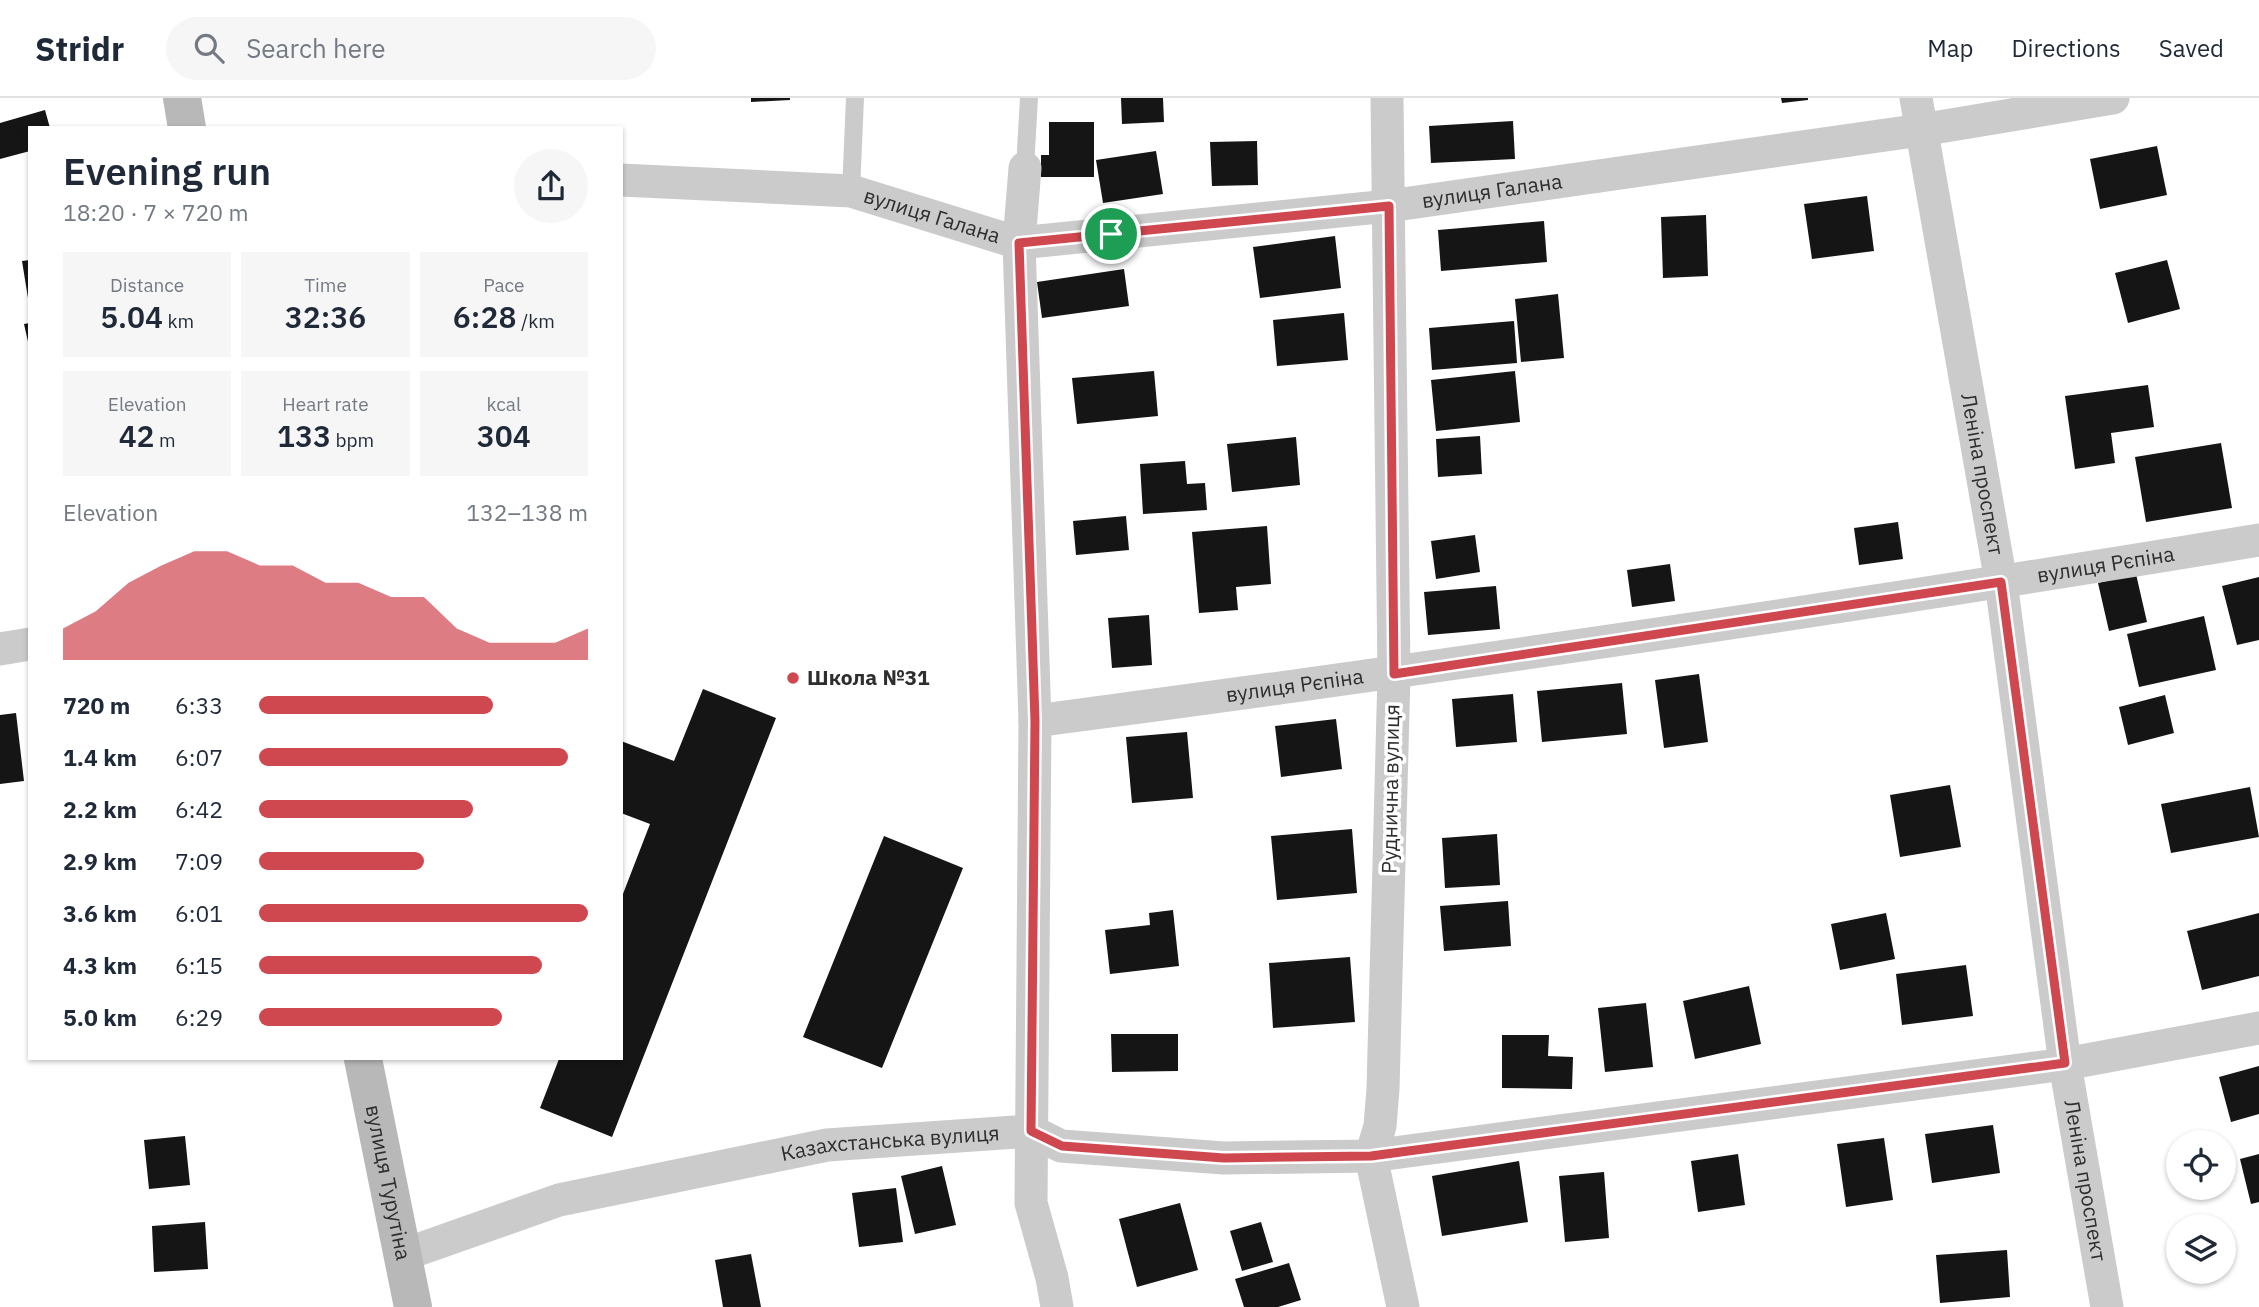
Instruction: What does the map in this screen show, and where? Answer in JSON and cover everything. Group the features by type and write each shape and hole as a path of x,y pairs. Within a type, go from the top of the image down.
{"street":[{"path":"182,98 187,126"},
{"name":"Руднична вулиця","path":"1387,98 1394,674 1383,1089 1380,1126 1371,1156 1403,1307"},
{"name":"вулиця Галана","path":"623,180 851,191 1019,243 1389,206 1919,114 2113,98"},
{"name":"Леніна проспект","path":"1919,114 2001,582 2065,1063 2108,1307"},
{"path":"1025,169 1019,243 1035,721 1031,1203 1052,1278 1057,1307"},
{"name":"вулиця Рєпіна","path":"1035,721 1394,674 2259,540"},
{"path":"0,649 28,644"},
{"name":"Казахстанська вулиця","path":"403,1255 559,1200 827,1145 1031,1131 1062,1146 1224,1158 1371,1156 2065,1063 2259,1028"},
{"name":"вулиця Турутіна","path":"363,1060 413,1307"}],"lane":[{"path":"851,191 855,98"},
{"path":"1025,169 1029,98"}],"building":[{"path":"751,98 790,98 790,100 751,102"},
{"path":"1121,98 1163,98 1164,122 1122,124"},
{"path":"1781,98 1808,98 1808,100 1782,103"},
{"path":"45,110 49,126 28,126 28,152 0,159 0,123"},
{"path":"1513,121 1515,159 1431,163 1429,126"},
{"path":"1049,122 1094,122 1094,177 1041,177 1041,155 1049,155"},
{"path":"1257,141 1258,185 1212,186 1210,142"},
{"path":"2157,146 2167,195 2100,209 2090,159"},
{"path":"1156,151 1163,194 1103,203 1096,160"},
{"path":"1867,196 1874,251 1812,259 1804,204"},
{"path":"1706,215 1708,276 1663,278 1661,217"},
{"path":"1544,221 1547,262 1441,271 1438,230"},
{"path":"1335,236 1341,288 1260,298 1253,247"},
{"path":"28,260 28,298 22,261"},
{"path":"2167,260 2180,309 2128,323 2115,273"},
{"path":"1124,269 1129,306 1042,318 1037,282"},
{"path":"1558,294 1564,358 1521,362 1515,299"},
{"path":"1344,313 1348,360 1277,366 1273,320"},
{"path":"1514,321 1517,363 1432,370 1429,328"},
{"path":"28,323 28,342 24,324"},
{"path":"1154,371 1158,416 1077,424 1072,378"},
{"path":"1515,371 1520,422 1436,431 1431,380"},
{"path":"2148,385 2154,427 2111,433 2115,463 2075,469 2065,396"},
{"path":"1480,436 1482,474 1438,477 1436,439"},
{"path":"1296,437 1300,485 1232,492 1227,444"},
{"path":"2221,443 2232,508 2146,522 2135,457"},
{"path":"1185,461 1187,484 1205,483 1207,510 1143,514 1140,464"},
{"path":"1126,516 1129,550 1076,555 1073,521"},
{"path":"1898,522 1903,559 1859,565 1854,528"},
{"path":"1267,526 1271,584 1236,587 1238,610 1199,613 1192,532"},
{"path":"1475,535 1480,572 1436,579 1431,541"},
{"path":"1670,564 1675,601 1632,607 1627,570"},
{"path":"2136,574 2147,622 2109,631 2098,583"},
{"path":"2259,577 2259,640 2237,645 2222,586"},
{"path":"1496,586 1500,629 1428,635 1424,592"},
{"path":"1149,615 1152,665 1112,668 1108,618"},
{"path":"2204,616 2216,670 2139,687 2127,634"},
{"path":"1699,674 1708,742 1664,748 1655,680"},
{"path":"1622,683 1627,734 1542,742 1537,691"},
{"path":"703,689 776,718 612,1137 540,1108 559,1060 623,1060 623,894 650,824 623,814 623,742 674,761"},
{"path":"1513,694 1517,742 1456,747 1452,699"},
{"path":"2165,695 2174,733 2128,745 2119,707"},
{"path":"16,713 24,781 0,784 0,715"},
{"path":"1336,719 1342,769 1281,777 1275,726"},
{"path":"1187,732 1193,798 1132,803 1126,737"},
{"path":"1950,785 1961,847 1900,857 1890,795"},
{"path":"2250,787 2259,837 2171,853 2161,804"},
{"path":"1352,829 1357,893 1277,900 1271,836"},
{"path":"1497,834 1500,885 1445,888 1442,838"},
{"path":"884,836 963,868 882,1068 803,1037"},
{"path":"1508,901 1511,946 1444,951 1440,906"},
{"path":"1173,910 1179,966 1110,974 1105,930 1150,925 1149,913"},
{"path":"1886,913 1895,959 1840,970 1831,924"},
{"path":"2259,913 2259,976 2202,990 2187,931"},
{"path":"1350,957 1355,1022 1273,1028 1269,963"},
{"path":"1966,965 1973,1016 1902,1025 1896,974"},
{"path":"1749,986 1761,1044 1695,1059 1683,1001"},
{"path":"1646,1003 1653,1067 1605,1072 1598,1008"},
{"path":"1111,1034 1178,1034 1178,1071 1112,1072"},
{"path":"1502,1035 1549,1035 1548,1056 1573,1057 1572,1089 1502,1088"},
{"path":"2259,1066 2259,1114 2231,1122 2219,1077"},
{"path":"1993,1125 2000,1173 1932,1183 1925,1134"},
{"path":"185,1136 190,1185 149,1189 144,1140"},
{"path":"1884,1138 1893,1200 1846,1207 1837,1144"},
{"path":"1738,1154 1745,1205 1698,1212 1691,1161"},
{"path":"2259,1154 2259,1202 2251,1204 2240,1159"},
{"path":"1519,1161 1528,1222 1442,1236 1432,1176"},
{"path":"942,1166 956,1225 915,1234 901,1176"},
{"path":"1604,1172 1609,1238 1565,1242 1559,1176"},
{"path":"896,1188 903,1242 859,1247 852,1193"},
{"path":"1180,1203 1198,1270 1137,1287 1119,1219"},
{"path":"205,1222 208,1269 154,1272 152,1226"},
{"path":"1261,1222 1273,1262 1242,1271 1230,1231"},
{"path":"2007,1250 2010,1297 1940,1303 1936,1255"},
{"path":"751,1254 761,1307 723,1307 715,1260"},
{"path":"1289,1263 1301,1300 1278,1307 1244,1307 1235,1279"}],"place":[{"name":"Школа №31","path":"793,678"}],"route":[{"path":"1389,206 1394,674 2001,582 2065,1063 1371,1156 1224,1158 1062,1146 1031,1131 1035,721 1019,243 1111,234 1389,206"}]}
